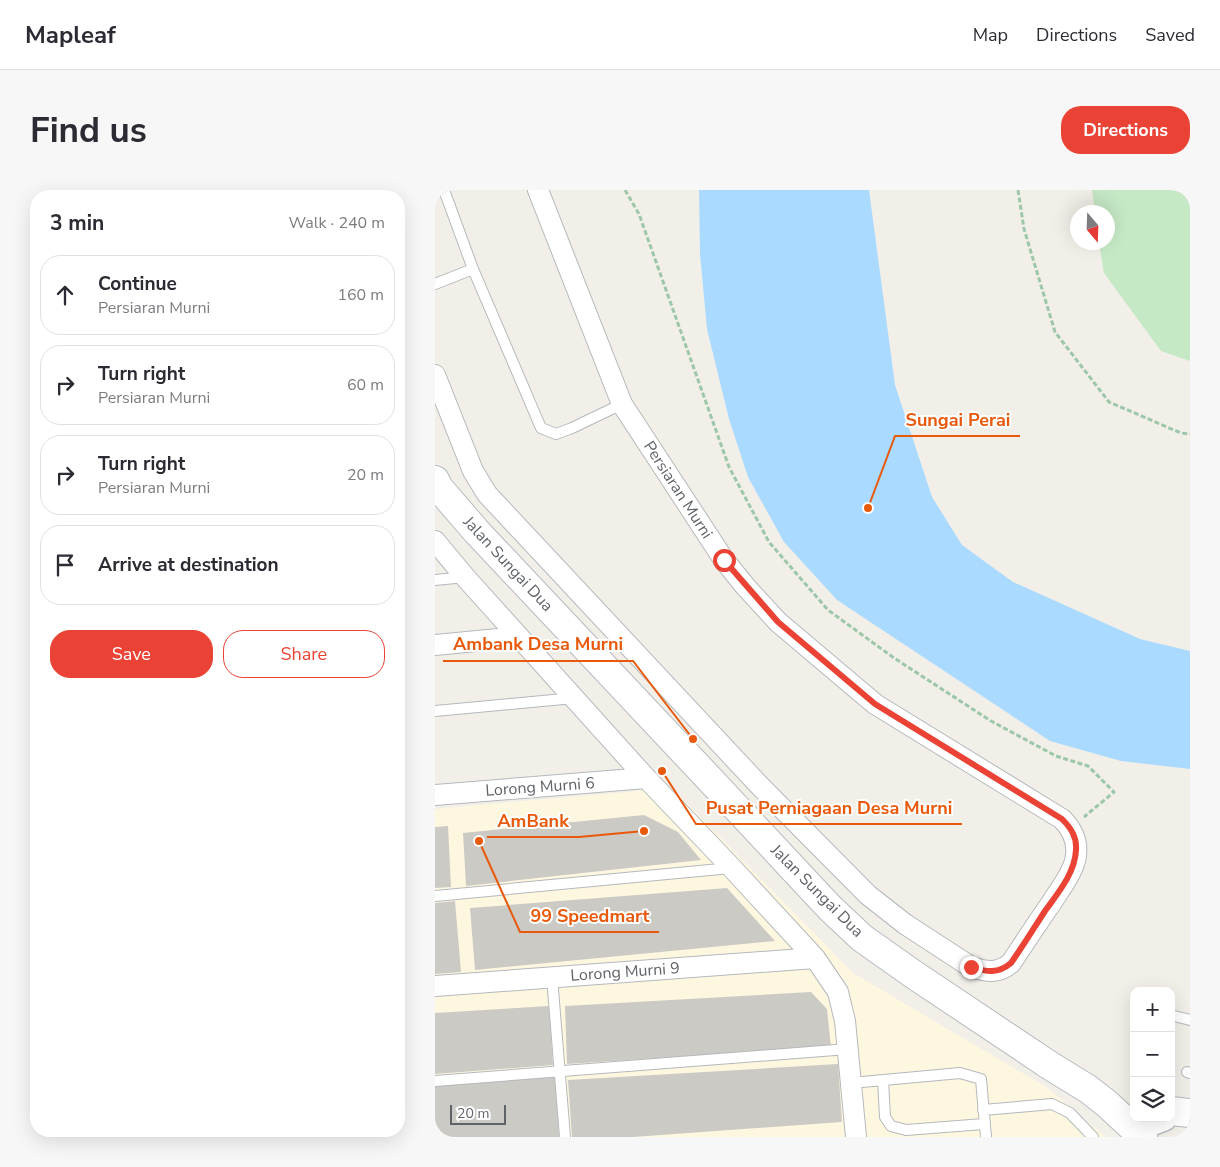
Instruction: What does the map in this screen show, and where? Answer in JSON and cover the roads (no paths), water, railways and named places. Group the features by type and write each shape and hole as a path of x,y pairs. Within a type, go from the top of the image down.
{"main road":[{"name":"Jalan Sungai Dua","path":"435,480 439,488 471,525 830,908 862,938 1138,1124"},
{"path":"1175,1112 1190,1114"}],"street":[{"name":"Persiaran Murni","path":"501,510 759,784 868,895 905,924 971,967 995,972 1004,969 1011,963 1068,877 1075,861 1076,848 1071,828 1062,819 875,704 778,622 724,560 621,404 538,190"},
{"path":"435,375 473,470 487,494 501,510 471,525"},
{"path":"471,525 487,494"},
{"path":"435,541 518,637 646,778 815,958 838,992 845,1021 855,1137"},
{"path":"435,645 518,637"},
{"name":"Lorong Murni 6","path":"435,795 646,778"},
{"name":"Lorong Murni 9","path":"435,986 815,958"},
{"path":"1175,1116 1190,1114"}],"lane":[{"path":"444,190 473,269 541,428 556,434 621,404"},
{"path":"435,284 473,269"},
{"path":"435,580 465,577"},
{"path":"435,711 575,698"},
{"path":"435,896 732,868"},
{"path":"551,977 565,1137"},
{"path":"1175,1016 1190,1020"},
{"path":"435,1081 848,1049"},
{"path":"851,1083 960,1073 981,1079 986,1137"},
{"path":"883,1080 885,1117 891,1126 906,1130 985,1124"},
{"path":"983,1110 1052,1104 1070,1113 1093,1137"}],"water":[{"path":"699,190 869,190 895,385 932,497 962,545 1013,582 1140,639 1190,651 1190,769 1121,761 1050,741 837,600 784,542 748,477 729,419 707,329 700,254"}],"place":[{"name":"Sungai Perai","path":"868,508"},
{"name":"Ambank Desa Murni","path":"693,739"},
{"name":"Pusat Perniagaan Desa Murni","path":"662,771"},
{"name":"AmBank","path":"644,831"},
{"name":"99 Speedmart","path":"479,841"}]}
